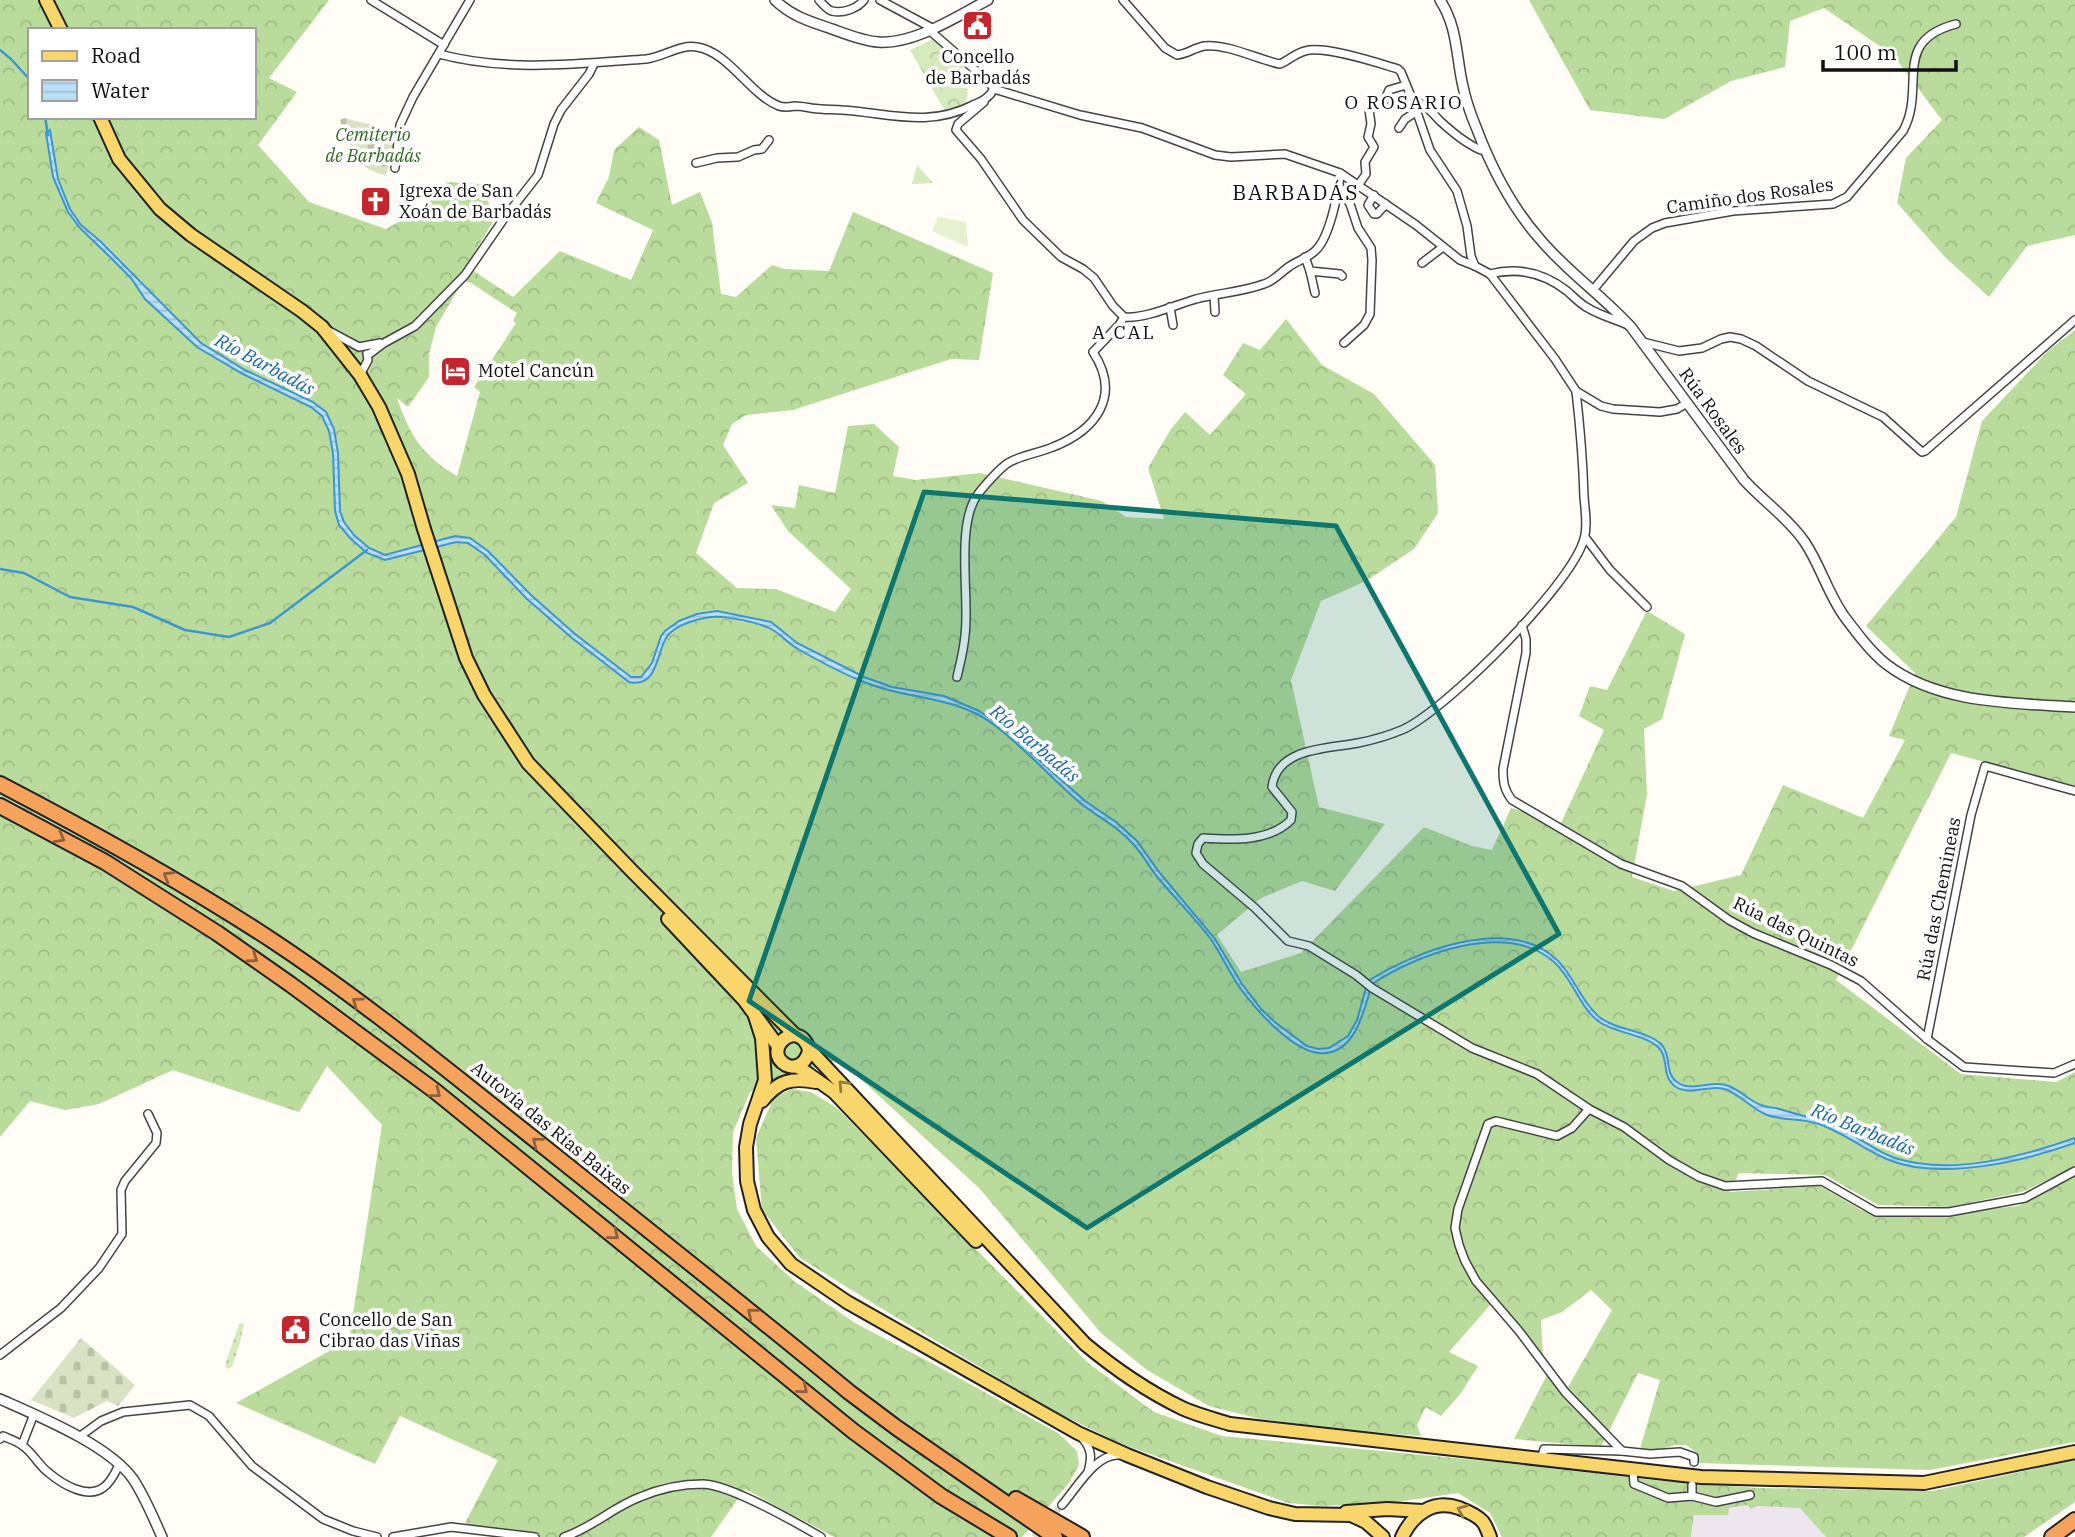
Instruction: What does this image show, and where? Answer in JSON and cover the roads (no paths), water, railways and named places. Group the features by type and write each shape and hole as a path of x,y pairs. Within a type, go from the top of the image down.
{"highway":[{"name":"Autovía das Rías Baixas","path":"0,784 105,839 272,940 445,1069 897,1428 1055,1537"},
{"path":"0,806 105,862 217,933 290,984 435,1091 853,1430 941,1496 1008,1536"},
{"path":"806,1356 1017,1500 1082,1537"},
{"path":"2052,1537 2075,1520"}],"main road":[{"path":"46,0 60,28"},
{"path":"101,119 119,159 160,209 191,235 322,327 360,375 379,407 408,474 466,658 484,695 528,763 794,1035 804,1040 809,1049 1085,1344 1114,1368 1184,1409 1230,1424 1701,1477 1924,1483 2075,1452"},
{"path":"632,871 674,926 744,1000 778,1048 781,1060 834,1092 996,1261 1040,1296"},
{"path":"755,1016 769,1084"},
{"path":"794,1035 785,1038 778,1048 769,1084 750,1124 746,1147 747,1181 754,1210 768,1237 791,1264 847,1302 1078,1433 1207,1487 1269,1508 1295,1514 1351,1515 1366,1522 1383,1537"},
{"path":"769,1084 807,1059 809,1049"},
{"path":"769,1084 803,1079 821,1083"},
{"path":"1402,1537 1408,1524 1423,1511 1432,1506 1452,1505 1469,1511 1482,1522 1490,1537"},
{"path":"1329,1514 1387,1509 1423,1511"}],"street":[{"path":"371,0 443,45"},
{"path":"395,168 400,125 427,70 470,0"},
{"path":"775,0 806,21 876,42 906,39 988,0"},
{"path":"819,0 828,10 834,12 855,8 864,0"},
{"path":"880,0 931,29 988,81 992,93"},
{"path":"1123,0 1165,48 1177,55 1212,46 1280,64 1300,52 1314,49 1398,69 1413,101 1430,150 1457,191 1475,265"},
{"name":"Rúa Rosales","path":"1440,0 1453,26 1468,105 1505,190 1528,224 1562,263 1631,327 1744,480 1794,528 1843,614 1868,646 1900,674 1919,683 1967,697 2017,704 2075,707"},
{"name":"Camiño dos Rosales","path":"1593,290 1622,254 1652,228 1676,220 1733,211 1833,204 1847,197 1903,131 1909,120 1916,52 1923,41 1933,33 1956,24"},
{"path":"439,54 491,64 594,64 651,58 697,47 720,59 763,97 781,107 916,118 961,112 992,93 1142,128 1215,155 1231,157 1285,154 1340,173 1359,184 1460,260 1490,274 1576,391 1601,407 1660,412 1687,403"},
{"path":"368,355 415,326 465,275 538,175 561,110 594,64"},
{"path":"1359,184 1366,174 1365,162 1374,147 1368,137 1371,124 1369,109 1375,102 1385,100 1389,90 1406,85"},
{"path":"992,93 979,108 958,124 956,130 981,159 1023,220 1060,257 1094,278 1124,317 1139,316 1266,284 1316,250 1321,243 1334,208 1340,173"},
{"path":"1413,101 1423,103 1442,122 1478,149 1487,152"},
{"path":"1399,128 1405,119 1416,112"},
{"path":"696,163 716,158 738,157 762,149 769,140"},
{"path":"1339,186 1350,204 1358,228 1371,248 1372,260 1370,314 1364,326 1344,343"},
{"path":"1374,195 1368,205 1374,214 1386,204"},
{"path":"1422,263 1443,247"},
{"path":"1305,257 1315,293"},
{"path":"1310,271 1342,276"},
{"path":"1490,274 1525,271 1539,275 1558,285 1588,309 1631,327"},
{"path":"1214,296 1215,312"},
{"path":"1170,307 1173,324"},
{"path":"957,677 966,634 966,525 976,495 1007,464 1069,440 1087,426 1101,407 1107,391 1101,367 1093,352 1124,317"},
{"path":"1643,342 1679,351 1702,348 1730,337 1741,339 1808,381 1883,417 1922,452 2075,320"},
{"path":"322,327 359,347 368,355 369,360 360,375"},
{"path":"344,354 359,347 384,343"},
{"path":"1576,391 1585,537 1563,577 1522,625 1463,685 1431,712 1403,729 1381,737 1303,752 1280,766 1273,777 1272,787 1292,812 1291,820 1282,830 1263,836 1229,840 1203,838 1196,853 1203,864 1255,908 1288,941 1309,946 1472,1048 1537,1074 1699,1177 1725,1186 1822,1181 1876,1212 1949,1212 2025,1198 2075,1171"},
{"path":"1585,537 1610,570 1647,607"},
{"name":"Rúa das Quintas","path":"1522,625 1526,653 1503,769 1506,792 1512,800 1621,863 1682,886 1729,920 1753,933 1831,965 1861,981 1927,1039 1964,1067 2054,1073 2075,1064"},
{"name":"Rúa das Chemineas","path":"1927,1039 1971,815 1985,766 2075,791"},
{"path":"1589,1108 1572,1128 1556,1136 1496,1121 1488,1124 1458,1209 1455,1228 1465,1261 1476,1281 1519,1331 1565,1392 1622,1451"},
{"path":"0,1355 61,1308 99,1268 122,1234 121,1190 125,1181 156,1143 157,1133 148,1114"},
{"path":"0,1399 79,1437 119,1465 132,1478 162,1537"},
{"path":"79,1437 101,1421 123,1412 190,1405 209,1416 252,1466 323,1520 377,1537"},
{"path":"22,1445 34,1414"},
{"path":"1078,1433 1095,1459"},
{"path":"1,1437 22,1445 40,1462 46,1472 75,1489 90,1493 102,1489 111,1480 119,1465"},
{"path":"1062,1505 1088,1473 1103,1449 1102,1444"},
{"path":"1541,1459 1544,1449 1650,1454 1680,1452 1694,1457 1694,1462"},
{"path":"1095,1459 1110,1454 1127,1455"},
{"path":"1633,1470 1634,1484 1668,1499 1692,1496 1716,1502 1750,1495"},
{"path":"564,1537 597,1522 639,1497 682,1486 706,1484 728,1490 821,1537"},
{"path":"1692,1485 1692,1496"},
{"path":"393,1537 451,1527 534,1537"}],"water":[{"path":"50,130 58,179 70,209 81,225 201,343 245,370 313,402 326,412 334,429 338,453 340,511 354,535 369,548 385,555 455,536 470,538 488,551 531,595 575,634 631,677 641,677 652,663 665,631 679,621 697,614 717,611 771,622 797,643 864,677 892,687 944,696 979,711 1000,725 1085,801 1116,822 1137,841 1215,939 1242,984 1261,1009 1307,1046 1329,1048 1348,1036 1357,1020 1368,981 1388,970 1436,949 1462,942 1514,940 1537,946 1557,960 1586,1003 1605,1021 1647,1035 1661,1044 1673,1078 1683,1085 1729,1086 1756,1103 1830,1124 1887,1155 1917,1163 1962,1165 1986,1162 2032,1152 2075,1138 2075,1143 2008,1162 1983,1166 1933,1169 1910,1166 1880,1156 1819,1124 1767,1115 1721,1088 1682,1090 1668,1078 1660,1049 1647,1040 1598,1021 1554,962 1535,950 1512,944 1462,946 1413,962 1391,973 1372,984 1356,1029 1342,1047 1332,1052 1309,1051 1287,1038 1267,1020 1234,979 1210,938 1127,838 1079,802 1015,742 978,715 946,703 864,682 791,645 768,627 725,617 694,621 672,631 646,680 639,683 629,682 572,638 527,599 485,555 468,543 456,542 385,560 367,553 339,525 335,511 333,453 329,431 322,416 311,407 243,374 197,347 145,299 131,278 80,228 68,212 53,177 46,133"}],"waterway":[{"name":"Río Barbadás","path":"0,50 28,78"},
{"name":"Río Barbadás","path":"45,119 48,135"},
{"path":"0,569 24,573 70,597 133,607 185,630 229,637 270,623 367,550"}],"tunnel":[{"path":"1034,1537 1062,1505"}],"place":[{"name":"Concello de Barbadás","path":"978,26"},
{"name":"Igrexa de San Xoán de Barbadás","path":"376,201"},
{"name":"Motel Cancún","path":"455,371"},
{"name":"Concello de San Cibrao das Viñas","path":"296,1330"}],"district":[{"name":"O ROSARIO","path":"1404,102"},
{"name":"BARBADÁS","path":"1296,193"},
{"name":"A CAL","path":"1124,332"}],"park label":[{"name":"Cemiterio de Barbadás","path":"373,145"}]}
